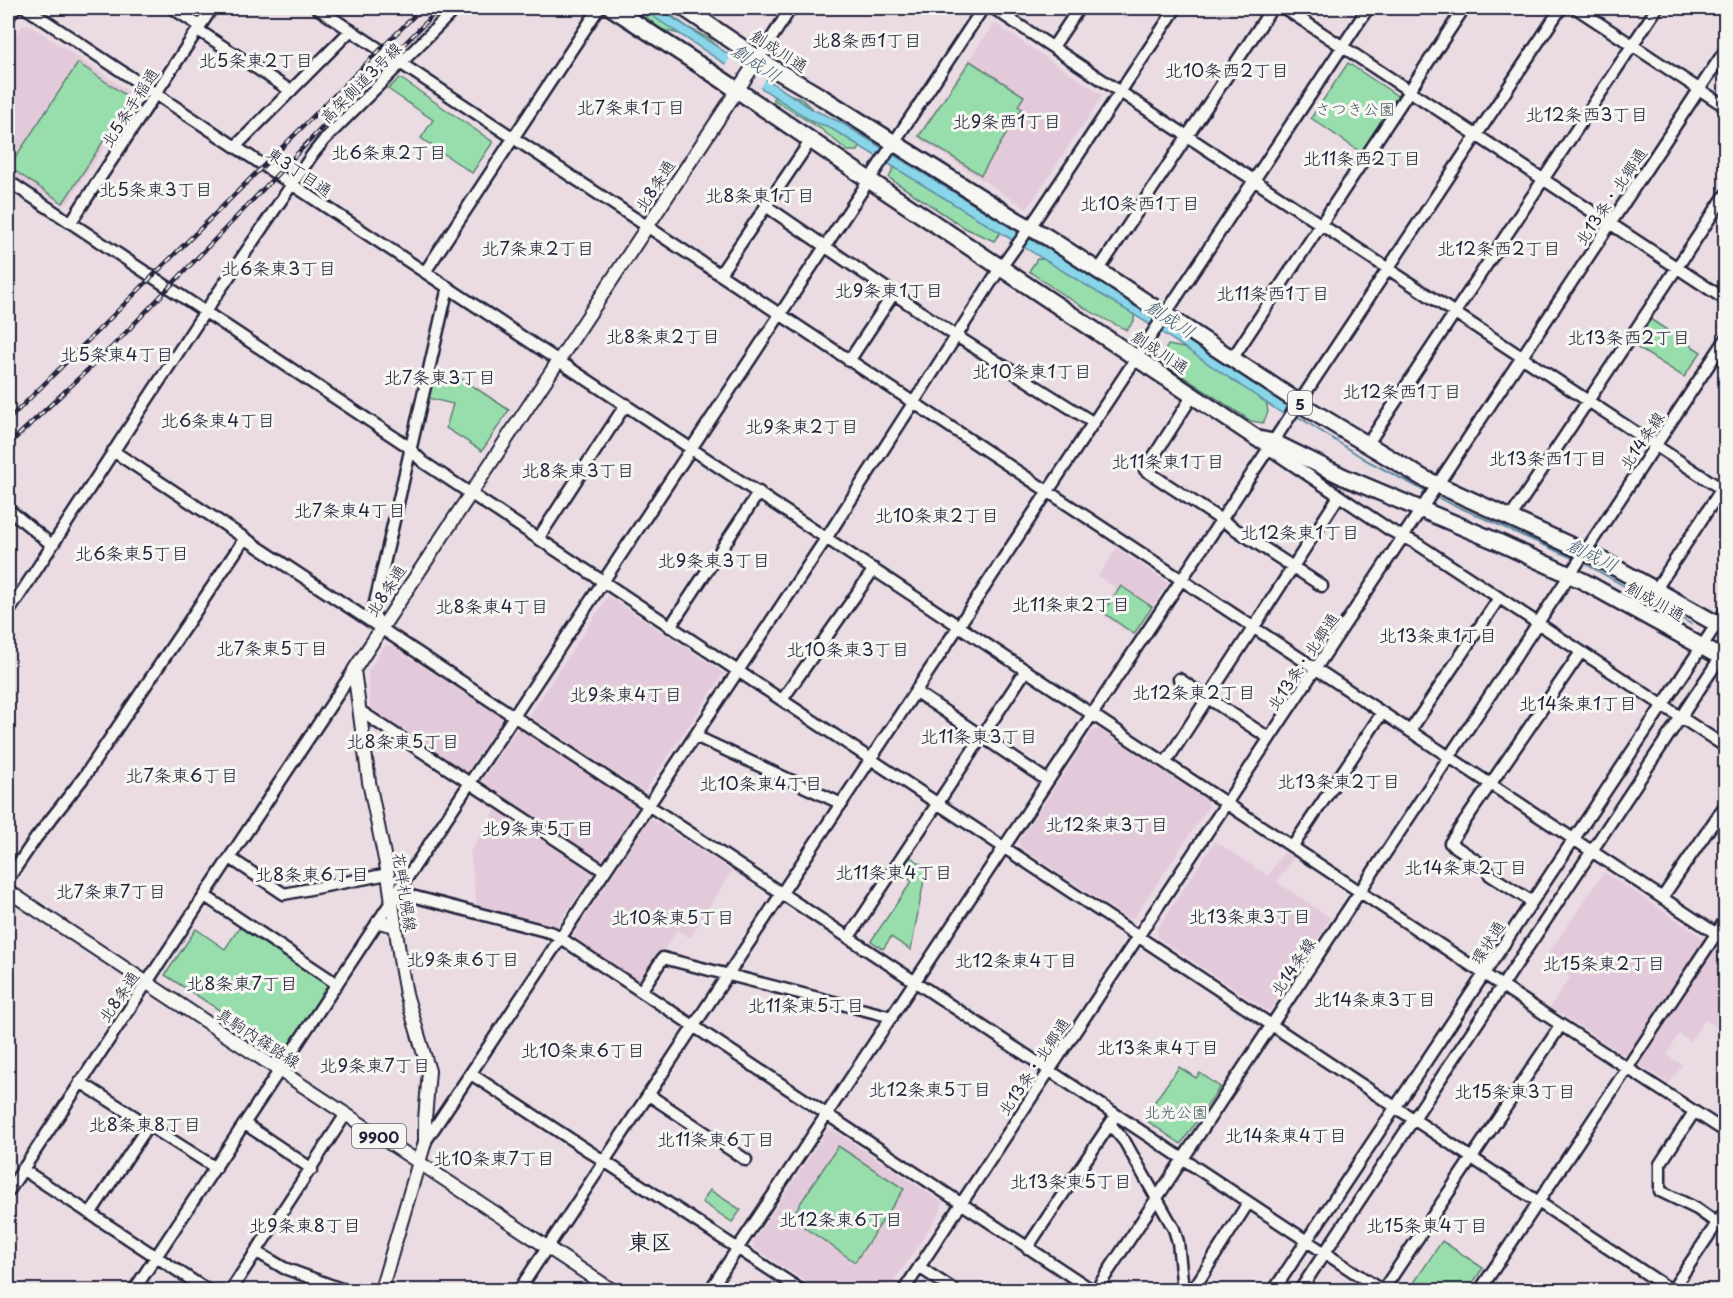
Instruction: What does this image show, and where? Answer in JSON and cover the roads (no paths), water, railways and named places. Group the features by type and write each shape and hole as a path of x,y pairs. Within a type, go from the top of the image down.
{"highway":[{"name":"創成川通","path":"612,8 741,84 811,140 869,180 1266,443 1344,477 1510,518 1656,590 1721,626"},
{"name":"創成川通","path":"690,9 755,63 891,147 1024,236 1098,271 1160,322 1232,359 1294,410 1367,445 1429,497 1496,542 1572,572 1702,647 1724,655"}],"main road":[{"name":"北8条通","path":"354,670 755,63"},
{"name":"花畔札幌線","path":"354,670 369,782 388,874 406,994 429,1071 425,1142 381,1290"},
{"name":"真駒内篠路線","path":"8,891 612,1290"},
{"path":"378,922 395,926"}],"street":[{"path":"8,18 15,8"},
{"name":"東3丁目通","path":"26,8 1725,1132"},
{"path":"172,8 291,91"},
{"name":"北5条手稲通","path":"70,222 212,8"},
{"path":"317,8 1721,937"},
{"name":"高架側道3号線","path":"8,613 291,184 324,140 456,8"},
{"path":"425,272 599,8"},
{"name":"北8条通","path":"755,63 791,8"},
{"path":"134,1290 983,8"},
{"path":"993,8 1655,446 1724,489 1656,590"},
{"path":"1053,47 1079,8"},
{"path":"425,1142 649,806 1001,268 1176,8"},
{"path":"1098,271 1272,8"},
{"path":"1284,8 1725,300"},
{"path":"519,1290 1368,8"},
{"path":"1232,359 1464,8"},
{"path":"710,1290 1221,520 1266,443 1294,410 1561,8"},
{"path":"1576,8 1725,107"},
{"path":"1367,445 1657,8"},
{"path":"236,146 351,30"},
{"name":"北13条・北郷通","path":"904,1290 1725,49"},
{"path":"720,274 811,140"},
{"path":"8,181 338,399 406,445 423,462 737,672 1671,1290 1725,1210"},
{"path":"1510,518 1725,194"},
{"path":"766,206 957,335 1094,423"},
{"path":"381,627 374,614 374,607 448,286"},
{"path":"849,361 894,293"},
{"name":"北14条線","path":"1094,1290 1158,1197 1725,339"},
{"path":"1194,395 1145,470 1322,586"},
{"path":"538,539 626,404"},
{"path":"1266,443 1390,530 1403,536 1725,747"},
{"path":"114,451 1049,1070 1113,1119 1183,1159 1382,1290 1561,1025"},
{"path":"670,627 759,492"},
{"path":"1166,762 1339,496"},
{"path":"8,509 52,545"},
{"path":"8,879 36,838 84,777 245,538"},
{"path":"782,700 874,569"},
{"path":"1410,731 1498,598"},
{"name":"環状通","path":"1274,1290 1531,901 1702,647 1721,626 1725,610"},
{"path":"1531,901 1490,875 1486,867 1450,843 1581,652"},
{"path":"1300,1290 1724,655"},
{"name":"北8条通","path":"8,1192 354,670"},
{"path":"849,937 1026,670"},
{"path":"1179,679 1269,738"},
{"path":"916,692 1048,781"},
{"path":"360,711 604,871"},
{"path":"1293,846 1382,712"},
{"path":"695,736 842,804"},
{"path":"1662,898 1725,804"},
{"path":"230,858 284,894 388,874"},
{"path":"392,900 404,894 553,933 960,1204 1094,1290"},
{"path":"205,896 337,984"},
{"path":"1480,1290 1626,1068 1721,937 1725,920"},
{"path":"641,991 663,958 892,1017"},
{"path":"471,1074 801,1290"},
{"path":"80,1082 216,1168"},
{"path":"649,1095 746,1160"},
{"path":"1694,1112 1660,1164 1660,1191 1697,1209 1717,1223"},
{"path":"231,1290 346,1114"},
{"path":"1113,1119 1174,1229 1178,1242 1184,1290"},
{"path":"1027,1248 1113,1119"},
{"path":"245,1124 312,1169"},
{"path":"90,1214 148,1126"},
{"path":"22,1169 207,1290"},
{"path":"1193,1290 1248,1203"},
{"path":"257,1252 285,1268 344,1290"},
{"path":"919,1267 954,1290"}],"water":[{"path":"640,8 658,8 812,109 840,122 1044,246 1288,406 1283,414 1149,324 827,126 813,122"}],"waterway":[{"name":"創成川","path":"1294,414 1366,460 1429,493"},
{"name":"創成川","path":"1434,496 1577,560"},
{"name":"創成川","path":"1582,562 1691,624"}],"railway":[{"path":"8,420 422,8"},
{"path":"8,445 111,348 440,8"}],"district":[{"name":"北8条西1丁目","path":"867,39"},
{"name":"北5条東2丁目","path":"256,59"},
{"name":"北10条西2丁目","path":"1227,69"},
{"name":"北7条東1丁目","path":"631,106"},
{"name":"北12条西3丁目","path":"1587,113"},
{"name":"北9条西1丁目","path":"1007,120"},
{"name":"北6条東2丁目","path":"389,151"},
{"name":"北11条西2丁目","path":"1362,157"},
{"name":"北5条東3丁目","path":"156,188"},
{"name":"北8条東1丁目","path":"760,194"},
{"name":"北10条西1丁目","path":"1140,202"},
{"name":"北7条東2丁目","path":"538,247"},
{"name":"北12条西2丁目","path":"1499,247"},
{"name":"北6条東3丁目","path":"279,267"},
{"name":"北9条東1丁目","path":"889,289"},
{"name":"北11条西1丁目","path":"1273,292"},
{"name":"北8条東2丁目","path":"663,335"},
{"name":"北13条西2丁目","path":"1629,336"},
{"name":"北5条東4丁目","path":"117,353"},
{"name":"北10条東1丁目","path":"1032,370"},
{"name":"北7条東3丁目","path":"440,376"},
{"name":"北12条西1丁目","path":"1402,390"},
{"name":"北6条東4丁目","path":"218,419"},
{"name":"北9条東2丁目","path":"802,425"},
{"name":"北13条西1丁目","path":"1548,457"},
{"name":"北11条東1丁目","path":"1168,460"},
{"name":"北8条東3丁目","path":"578,469"},
{"name":"北7条東4丁目","path":"350,509"},
{"name":"北10条東2丁目","path":"937,514"},
{"name":"北12条東1丁目","path":"1300,531"},
{"name":"北6条東5丁目","path":"132,552"},
{"name":"北9条東3丁目","path":"714,559"},
{"name":"北11条東2丁目","path":"1071,603"},
{"name":"北8条東4丁目","path":"492,605"},
{"name":"北13条東1丁目","path":"1438,634"},
{"name":"北7条東5丁目","path":"272,647"},
{"name":"北10条東3丁目","path":"848,648"},
{"name":"北12条東2丁目","path":"1194,691"},
{"name":"北9条東4丁目","path":"626,693"},
{"name":"北14条東1丁目","path":"1578,702"},
{"name":"北11条東3丁目","path":"979,735"},
{"name":"北8条東5丁目","path":"403,740"},
{"name":"北7条東6丁目","path":"182,774"},
{"name":"北13条東2丁目","path":"1339,780"},
{"name":"北10条東4丁目","path":"761,782"},
{"name":"北12条東3丁目","path":"1107,823"},
{"name":"北9条東5丁目","path":"538,827"},
{"name":"北14条東2丁目","path":"1466,866"},
{"name":"北11条東4丁目","path":"894,871"},
{"name":"北8条東6丁目","path":"312,873"},
{"name":"北7条東7丁目","path":"111,890"},
{"name":"北13条東3丁目","path":"1250,915"},
{"name":"北10条東5丁目","path":"673,916"},
{"name":"北9条東6丁目","path":"463,958"},
{"name":"北12条東4丁目","path":"1016,959"},
{"name":"北15条東2丁目","path":"1604,962"},
{"name":"北8条東7丁目","path":"242,982"},
{"name":"北14条東3丁目","path":"1375,998"},
{"name":"北11条東5丁目","path":"806,1004"},
{"name":"北13条東4丁目","path":"1158,1046"},
{"name":"北10条東6丁目","path":"583,1049"},
{"name":"北9条東7丁目","path":"375,1064"},
{"name":"北12条東5丁目","path":"930,1088"},
{"name":"北15条東3丁目","path":"1515,1090"},
{"name":"北8条東8丁目","path":"145,1123"},
{"name":"北14条東4丁目","path":"1286,1134"},
{"name":"北11条東6丁目","path":"716,1138"},
{"name":"北10条東7丁目","path":"494,1157"},
{"name":"北13条東5丁目","path":"1071,1180"},
{"name":"北12条東6丁目","path":"841,1218"},
{"name":"北9条東8丁目","path":"305,1224"},
{"name":"北15条東4丁目","path":"1427,1224"},
{"name":"東区","path":"650,1240"}],"park label":[{"name":"さつき公園","path":"1355,108"},
{"name":"北光公園","path":"1176,1111"}]}
